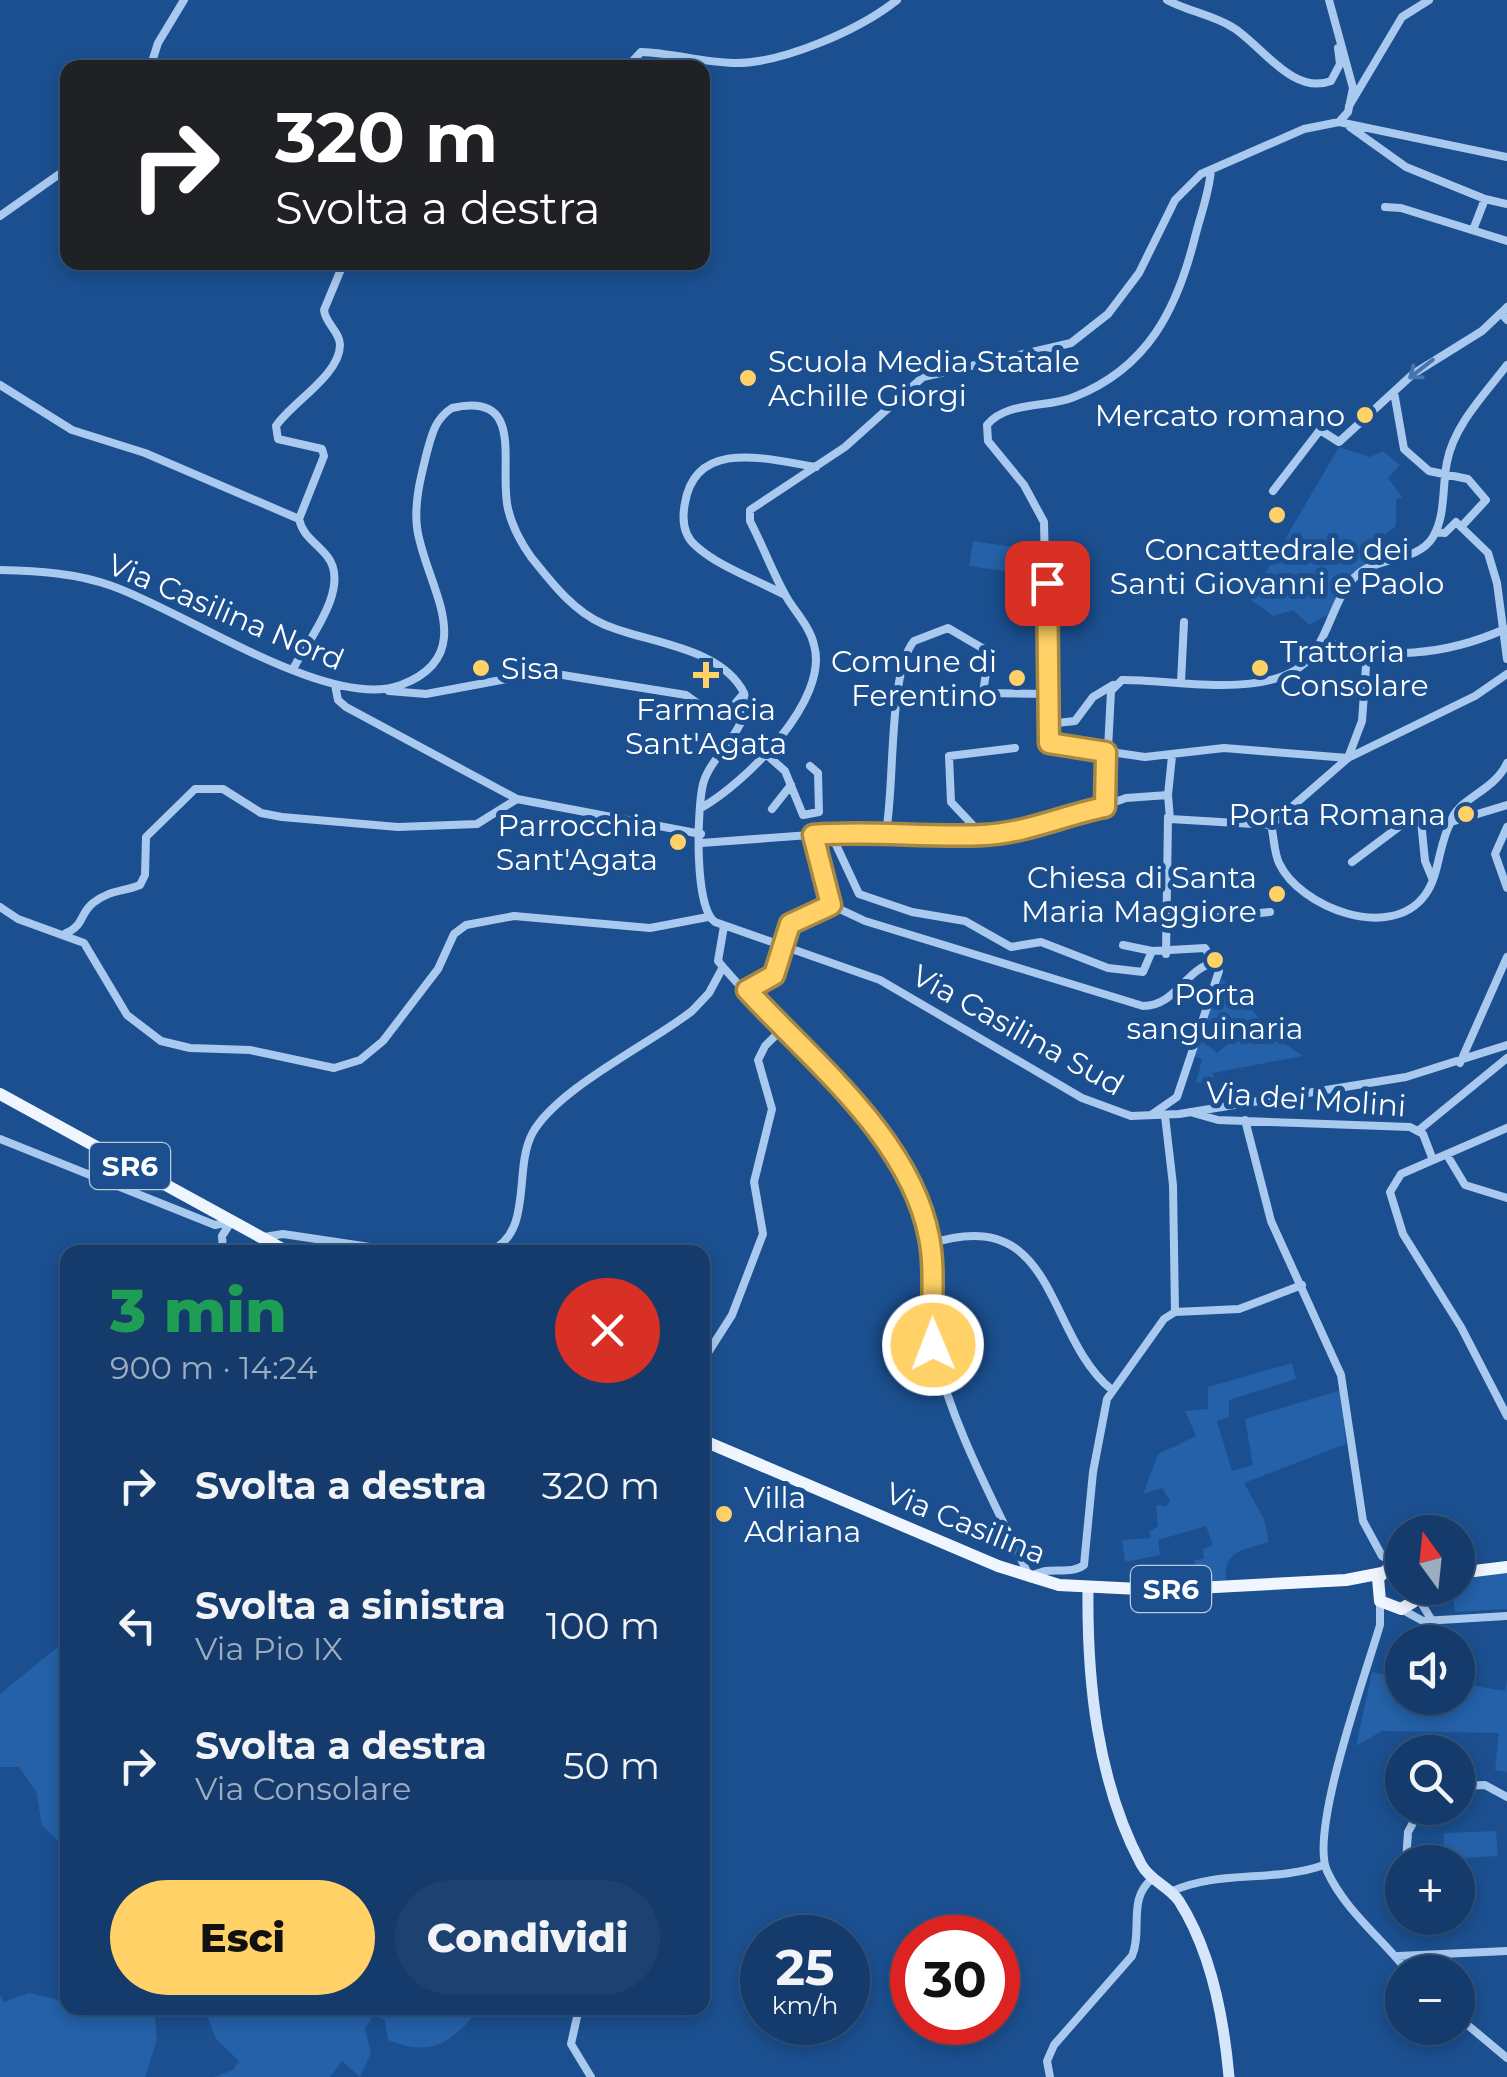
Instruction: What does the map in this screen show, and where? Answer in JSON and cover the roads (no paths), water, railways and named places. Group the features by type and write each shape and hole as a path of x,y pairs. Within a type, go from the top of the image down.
{"main road":[{"name":"SR6","path":"0,1094 274,1245"},
{"name":"Via Casilina","path":"710,1443 1030,1578 1088,1589 1346,1580 1382,1566"},
{"path":"1379,1599 1376,1584 1382,1566"},
{"path":"1475,1571 1507,1567"},
{"path":"1346,1580 1362,1584 1399,1609 1403,1605"}],"street":[{"path":"153,60 158,43 184,0"},
{"path":"634,60 641,52 738,63 807,46 857,28 896,0"},
{"path":"1167,0 1231,25 1281,68 1316,82 1331,81 1337,74 1340,39"},
{"path":"1328,0 1353,88 1349,106"},
{"path":"1339,122 1402,17 1430,0"},
{"path":"701,808 768,756 812,680 816,663 811,635 785,595 750,521 750,510 816,467 923,377 1071,342 1088,332 1139,274 1175,200 1211,170 1304,130 1339,122 1406,167 1485,200 1507,204"},
{"path":"1350,127 1507,157"},
{"path":"1211,170 1209,198 1188,272 1175,306 1152,339 1100,384 1073,398 992,418 986,430 988,442 1024,485 1044,522 1049,743 1172,756 1191,751 1260,750 1348,758"},
{"path":"0,216 60,174"},
{"path":"1473,230 1485,200"},
{"path":"1385,208 1507,241"},
{"path":"293,670 336,584 332,564 306,537 299,519 324,456 314,446 278,440 276,426 327,372 338,352 339,340 324,310 341,270"},
{"path":"1273,491 1320,430 1339,442 1394,392 1505,313"},
{"path":"1048,724 1074,720 1094,697 1122,680 1256,684 1283,678 1311,657 1349,585 1361,572 1419,550 1436,532 1453,442 1507,365"},
{"path":"0,385 72,430 145,453 299,519"},
{"path":"1394,392 1400,444 1429,471 1468,479 1486,500 1461,526"},
{"path":"0,907 23,920 66,933 87,946 127,1015 156,1038 184,1048 240,1049 334,1068 360,1060 383,1041 441,964 455,932 466,925 514,916 650,928 708,917 701,902 704,781 745,713 744,693 720,667 603,624 564,596 529,554 508,511 504,427 495,411 468,404 442,414 433,429 416,511 420,544 446,618 446,634 428,668 416,678 384,690"},
{"path":"785,595 698,549 684,528 686,494 694,477 725,457 816,467"},
{"path":"1436,532 1445,533 1456,522 1488,553 1505,629 1505,655"},
{"name":"Via Casilina Nord","path":"0,570 77,576 114,586 293,670 336,684 426,694 544,672 686,695 721,720 744,693"},
{"path":"1181,682 1184,622"},
{"path":"886,832 898,714 897,681 910,645 944,627 989,652 983,693 1046,694"},
{"path":"1322,640 1367,654 1442,649 1505,629"},
{"path":"1348,758 1362,722 1367,654"},
{"path":"1168,818 1271,825 1348,758 1475,696 1507,674"},
{"path":"1105,807 1111,691 1122,680"},
{"path":"336,684 338,700 346,707 516,799 701,838 886,832 982,835 1033,828 1126,798 1168,795"},
{"path":"982,835 951,802 948,756 1015,748"},
{"path":"768,756 792,785 803,815 818,812 818,773 810,766"},
{"path":"1166,954 1172,756"},
{"path":"1271,825 1280,866 1323,904 1352,917 1372,918 1416,905 1432,878 1456,809 1496,784 1507,764"},
{"path":"772,809 792,785"},
{"path":"66,933 82,923 90,904 114,889 140,885 145,875 146,837 195,789 223,789 261,812 282,817 398,826 476,824 516,799"},
{"path":"1455,819 1507,805"},
{"path":"1352,862 1420,812 1424,861 1432,878"},
{"path":"1507,827 1495,854 1507,888"},
{"path":"831,834 852,886 862,895 912,912 969,922 1011,947 1042,942 1136,974 1145,970 1152,951"},
{"path":"813,835 831,905 866,922 1143,1006 1167,1000 1200,968 1215,962"},
{"path":"747,990 774,975 790,924 831,905"},
{"path":"1167,922 1270,912"},
{"name":"Via Casilina Sud","path":"708,917 782,948 867,974 1089,1102 1122,1114 1165,1116 1406,1077 1460,1064 1507,1045"},
{"path":"724,926 717,954 723,967 884,1142 912,1189 930,1244 936,1358 963,1432 1030,1578 1046,1569 1076,1570 1085,1562 1093,1472 1112,1390 1164,1319 1175,1312 1239,1309 1302,1285"},
{"path":"1123,945 1166,954 1205,948 1215,962 1218,978 1177,1097 1147,1117"},
{"path":"1460,1064 1507,958"},
{"path":"501,1245 512,1231 526,1150 543,1118 566,1097 696,1006 723,967"},
{"path":"710,1350 729,1322 762,1239 763,1219 754,1182 772,1109 758,1060 763,1048 782,1029"},
{"name":"Via dei Molini","path":"1190,1112 1210,1119 1419,1130 1507,1058"},
{"path":"1165,1116 1173,1185 1175,1312"},
{"path":"1245,1120 1268,1212 1341,1375 1360,1515 1382,1566"},
{"path":"1507,1128 1395,1180 1390,1192 1392,1209 1507,1416"},
{"name":"Via dei Molini","path":"1419,1130 1433,1160"},
{"path":"0,1140 215,1225 231,1222"},
{"path":"1447,1155 1465,1185 1507,1198"},
{"path":"223,1245 222,1236 231,1222"},
{"path":"260,1238 283,1234 356,1245"},
{"path":"930,1244 976,1234 1027,1258 1050,1289 1090,1370 1112,1390"},
{"path":"1088,1589 1089,1678 1102,1744 1136,1853 1152,1879 1170,1892 1184,1910 1212,1984 1229,2077"},
{"path":"1379,1599 1380,1625 1338,1770 1323,1838 1324,1865 1351,1910 1397,1955"},
{"path":"1422,1605 1424,1614 1436,1620"},
{"path":"1380,1625 1399,1609 1414,1619 1507,1616"},
{"path":"1475,1785 1485,1784 1507,1797"},
{"path":"1170,1892 1213,1877 1286,1875 1324,1865"},
{"path":"1050,2077 1047,2062 1054,2045 1130,1958 1137,1941 1138,1896 1152,1879"},
{"path":"1420,1955 1507,1951"},
{"path":"577,2015 571,2044 590,2077"},
{"path":"1475,2031 1507,2058"}],"place":[{"name":"Scuola Media Statale Achille Giorgi","path":"748,378"},
{"name":"Mercato romano","path":"1365,415"},
{"name":"Concattedrale dei Santi Giovanni e Paolo","path":"1277,515"},
{"name":"Sisa","path":"481,668"},
{"name":"Trattoria Consolare","path":"1260,668"},
{"name":"Farmacia Sant'Agata","path":"706,675"},
{"name":"Comune di Ferentino","path":"1017,678"},
{"name":"Porta Romana","path":"1466,814"},
{"name":"Parrocchia Sant'Agata","path":"678,842"},
{"name":"Chiesa di Santa Maria Maggiore","path":"1277,894"},
{"name":"Porta sanguinaria","path":"1215,960"},
{"name":"Villa Adriana","path":"724,1514"}]}
